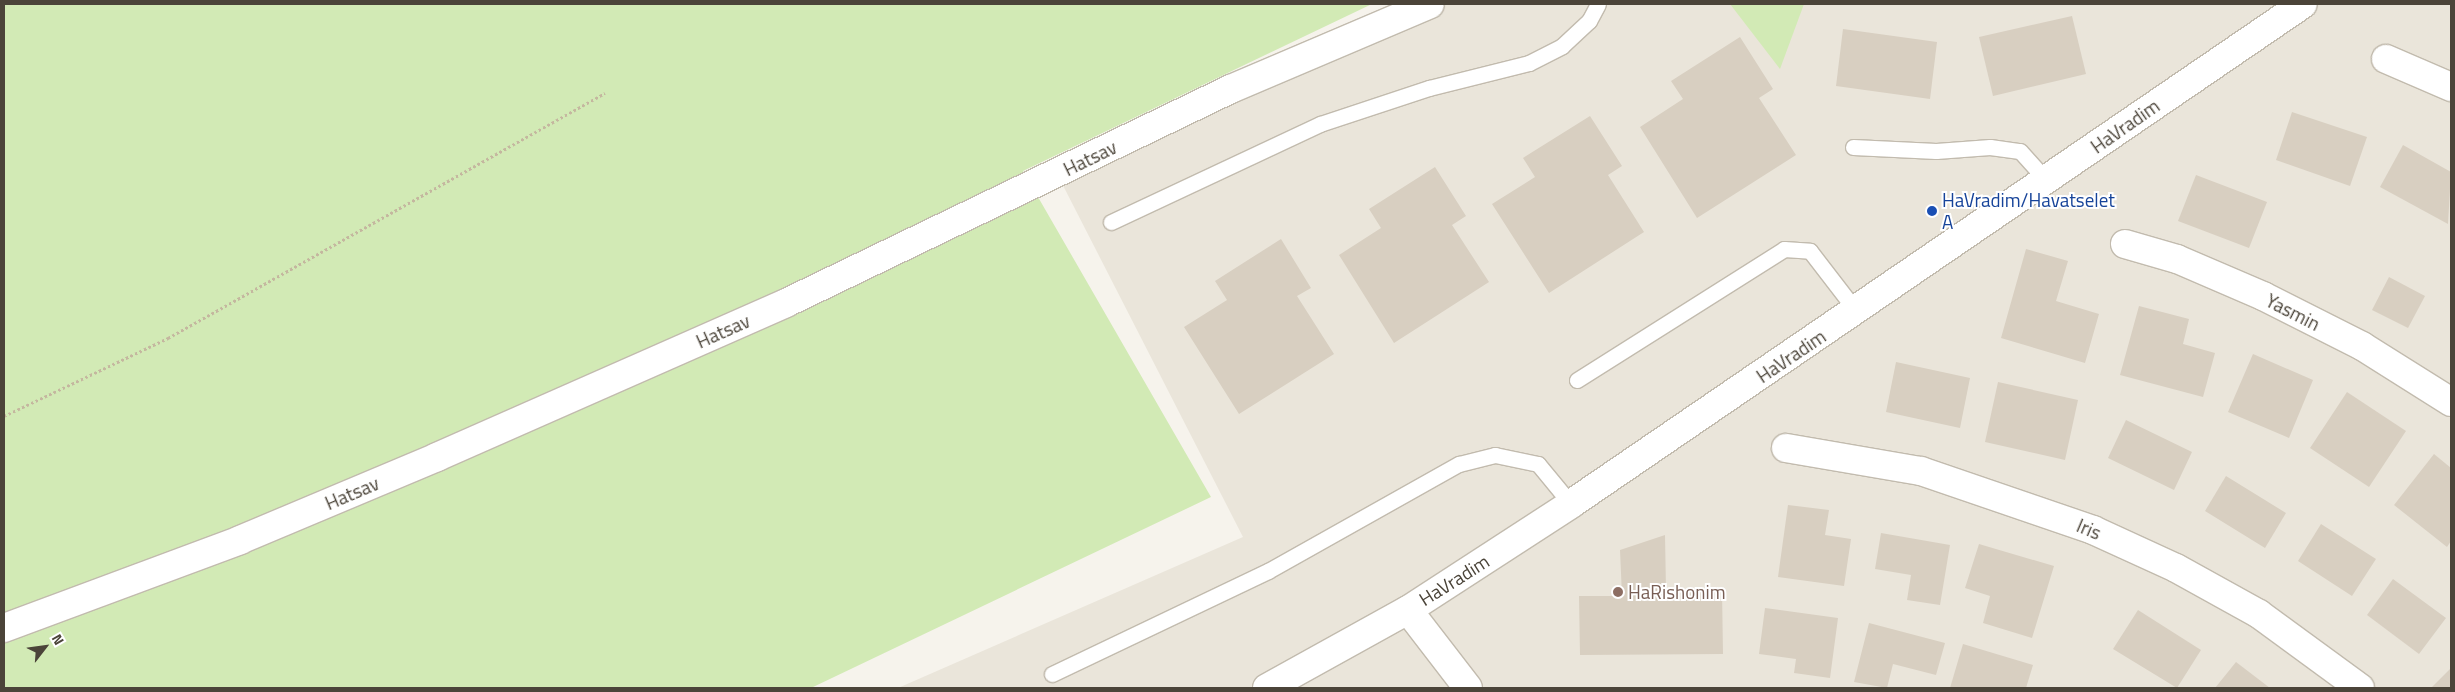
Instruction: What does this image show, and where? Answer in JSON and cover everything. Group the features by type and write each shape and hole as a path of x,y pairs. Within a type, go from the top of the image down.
{"street":[{"name":"Hatsav","path":"4,628 240,540 455,449 786,303 1231,89 1430,4"},
{"name":"HaVradim","path":"1268,688 1408,610 1571,504 1857,312 2303,4"},
{"path":"2386,59 2451,87"},
{"name":"Yasmin","path":"2125,244 2177,259 2263,296 2362,346 2451,402"},
{"name":"Iris","path":"1786,448 1921,470 2093,530 2176,568 2259,614 2360,688"},
{"path":"1408,610 1468,688"}],"lane":[{"path":"1111,222 1320,124 1429,88 1529,62 1562,46 1589,21 1598,4"},
{"path":"1853,147 1936,151 1990,146 2020,152 2046,180"},
{"path":"1577,380 1784,249 1810,251 1857,312"},
{"path":"1052,674 1268,571 1459,464 1495,455 1538,464 1571,504"}],"path":[{"path":"4,416 168,338 605,93"}],"shaded area":[{"path":"1421,4 2451,4 2451,688 898,688 1243,537 1052,164"}],"green space":[{"path":"4,4 1372,4 1023,171 1211,497 811,688 4,688"},
{"path":"1730,4 1804,4 1780,69"}],"building":[{"path":"2072,16 2086,74 1993,96 1979,37"},
{"path":"1843,29 1937,42 1930,99 1836,86"},
{"path":"1740,37 1773,89 1759,98 1796,155 1697,218 1640,127 1683,99 1671,81"},
{"path":"2292,112 2367,137 2350,186 2276,160"},
{"path":"1590,116 1622,166 1608,175 1644,232 1549,293 1492,204 1535,177 1523,158"},
{"path":"2403,145 2451,172 2448,224 2380,187"},
{"path":"1435,167 1466,216 1452,225 1489,282 1394,343 1339,255 1381,228 1369,209"},
{"path":"2196,175 2267,202 2249,248 2178,221"},
{"path":"1281,239 1311,288 1297,296 1334,354 1239,414 1184,327 1227,300 1215,281"},
{"path":"2026,249 2068,261 2056,301 2099,314 2085,363 2001,338"},
{"path":"2389,277 2425,296 2408,328 2372,310"},
{"path":"2139,306 2189,319 2183,344 2215,353 2203,397 2120,375"},
{"path":"2253,354 2313,380 2289,438 2228,412"},
{"path":"1896,362 1970,378 1960,428 1886,412"},
{"path":"1998,382 2078,400 2065,460 1985,442"},
{"path":"2347,392 2406,431 2369,487 2310,448"},
{"path":"2126,420 2192,452 2174,490 2108,458"},
{"path":"2434,454 2451,468 2451,541 2447,547 2394,505"},
{"path":"2226,476 2286,513 2265,548 2205,511"},
{"path":"1788,505 1829,510 1825,535 1851,539 1844,586 1778,577"},
{"path":"2321,524 2376,559 2352,596 2298,561"},
{"path":"1881,533 1950,545 1940,605 1907,600 1911,575 1875,569"},
{"path":"1665,535 1666,590 1722,590 1723,654 1580,655 1579,596 1622,596 1620,550"},
{"path":"1979,544 2054,566 2032,638 1983,623 1990,596 1965,588"},
{"path":"2393,579 2446,618 2419,654 2367,615"},
{"path":"1765,608 1838,618 1830,678 1794,673 1796,659 1759,654"},
{"path":"2138,610 2201,650 2177,688 2113,649"},
{"path":"1869,623 1945,643 1936,675 1893,664 1887,688 1854,682"},
{"path":"1963,644 2033,665 2026,688 1950,688"},
{"path":"2236,662 2270,688 2215,688"},
{"path":"2451,668 2451,688 2431,688"}],"place":[{"name":"HaVradim/Havatselet A","path":"1932,211"},
{"name":"HaRishonim","path":"1618,592"}]}
